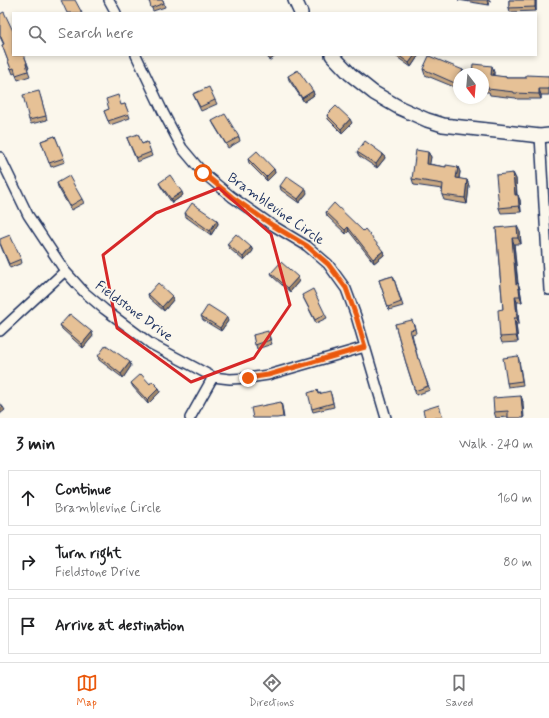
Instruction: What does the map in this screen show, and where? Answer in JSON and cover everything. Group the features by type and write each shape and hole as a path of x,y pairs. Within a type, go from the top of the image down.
{"street":[{"path":"109,0 115,12"},
{"path":"295,0 301,12"},
{"name":"Bramblevine Circle","path":"136,56 182,148 203,173 232,197 272,225 307,246 328,264 346,288 356,316 386,418"},
{"path":"333,56 350,74 374,93 400,108 427,120 443,125 544,135 549,290"},
{"name":"Fieldstone Drive","path":"0,157 28,215 65,271 84,292 104,309 152,344 213,377 230,379 268,375 365,347"},
{"path":"0,331 65,271"},
{"path":"190,418 213,377"}],"highlighted area":[{"path":"219,188 271,234 290,305 254,358 191,382 117,328 103,255 156,213"}],"building":[{"path":"61,0 75,0 81,12 67,12"},
{"path":"149,0 163,0 164,3 151,8"},
{"path":"509,0 535,0 535,7 509,8"},
{"path":"4,12 12,29 12,56 24,56 28,71 16,75 14,68 11,69 0,35 0,14"},
{"path":"399,56 414,56 409,63"},
{"path":"429,56 458,68 453,68 453,82 423,69"},
{"path":"473,64 492,66 491,75 506,78 526,78 526,75 549,76 549,89 539,89 539,94 514,93 489,89 489,68 473,68"},
{"path":"298,70 313,91 302,98 288,76"},
{"path":"209,87 215,100 200,107 193,94"},
{"path":"39,91 46,116 29,120 23,95"},
{"path":"118,95 121,105 125,104 129,114 108,121 104,111 109,109 106,99"},
{"path":"336,106 350,119 341,129 327,115"},
{"path":"225,114 239,137 226,144 212,121"},
{"path":"138,134 142,144 147,142 151,152 136,158 127,138"},
{"path":"55,136 64,158 49,163 41,141"},
{"path":"365,141 383,154 376,164 357,152"},
{"path":"416,150 428,152 427,164 458,167 456,178 467,180 465,198 442,195 443,184 412,179"},
{"path":"257,151 274,169 266,177 248,159"},
{"path":"513,173 515,195 518,195 519,206 499,208 496,175"},
{"path":"170,175 182,192 171,199 159,183"},
{"path":"69,176 82,199 70,206 57,183"},
{"path":"287,176 306,189 298,199 280,186"},
{"path":"192,203 217,220 210,231 185,213"},
{"path":"334,203 363,231 365,229 383,251 373,259 348,227 345,230 326,212"},
{"path":"517,226 518,238 512,238 516,284 518,283 520,296 515,296 517,318 514,318 516,336 500,337 498,310 503,309 496,228"},
{"path":"236,234 251,247 243,257 227,244"},
{"path":"10,235 21,259 9,264 0,243 0,239"},
{"path":"281,262 298,277 288,288 271,273"},
{"path":"393,276 401,302 388,307 379,280"},
{"path":"158,283 172,296 162,307 148,294"},
{"path":"313,289 325,314 315,320 302,295"},
{"path":"208,305 227,317 220,328 201,316"},
{"path":"70,314 92,332 82,344 60,325"},
{"path":"412,320 415,329 410,330 418,359 428,386 415,391 395,324"},
{"path":"268,331 270,340 255,345 253,335"},
{"path":"106,345 130,362 121,374 98,356"},
{"path":"518,356 522,381 507,383 503,358"},
{"path":"141,374 150,384 152,381 159,388 147,400 131,383"},
{"path":"317,390 318,394 330,391 333,403 312,409 308,393"},
{"path":"521,396 523,418 508,418 508,411 494,412 493,398"},
{"path":"281,402 283,417 253,418 251,408"},
{"path":"439,405 443,418 425,418 423,410"}],"route":[{"path":"203,173 232,197 272,225 307,246 328,264 346,288 365,347 268,375 248,378"}]}
